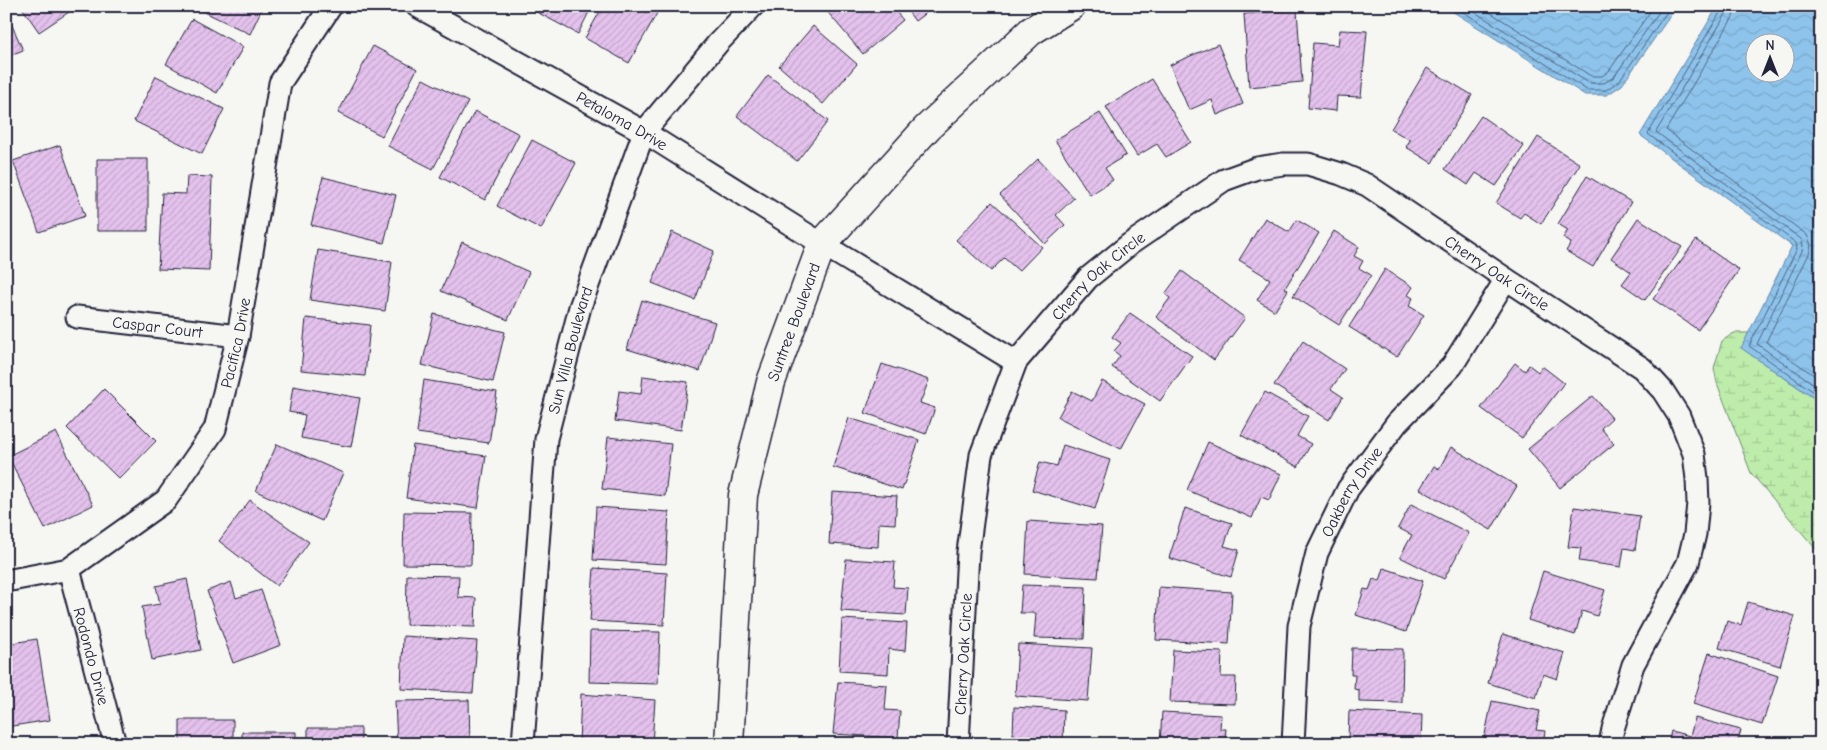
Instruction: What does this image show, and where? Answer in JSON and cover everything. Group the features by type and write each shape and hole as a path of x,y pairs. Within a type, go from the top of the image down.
{"street":[{"name":"Pacifica Drive","path":"6,581 69,569 166,500 215,429 238,336 280,83 331,6"},
{"name":"Petaloma Drive","path":"417,6 644,132 822,244"},
{"name":"Sun Villa Boulevard","path":"523,744 546,439 580,307 644,132 718,43 753,6"},
{"name":"Suntree Boulevard","path":"729,744 743,495 771,382 822,244 926,128 1031,31 1071,6"},
{"name":"Cherry Oak Circle","path":"958,744 968,552 981,455 1016,362 1088,278 1130,244 1224,180 1257,168 1283,164 1308,164 1341,174 1367,185 1506,280 1642,368 1663,391 1679,416 1694,454 1698,503 1695,534 1688,563 1633,665 1610,744"},
{"path":"822,244 1016,362"},
{"name":"Oakberry Drive","path":"1293,744 1298,626 1316,553 1348,489 1397,424 1452,366 1506,280"},
{"name":"Caspar Court","path":"77,317 238,336"},
{"name":"Rodondo Drive","path":"69,569 115,744"}],"green space":[{"path":"1734,333 1749,333 1742,348 1821,403 1821,555 1751,473 1717,383 1714,368 1722,341"}],"water":[{"path":"1444,6 1677,6 1622,85 1607,95 1585,95"},
{"path":"1718,6 1821,6 1821,403 1741,348 1792,246 1640,135"}],"building":[{"path":"21,6 74,6 75,8 39,32"},
{"path":"192,6 263,6 250,34"},
{"path":"536,6 592,6 578,34 533,10"},
{"path":"603,6 661,6 629,63 585,38"},
{"path":"827,6 891,6 903,20 863,54 825,9"},
{"path":"904,6 935,6 915,21"},
{"path":"1297,10 1302,82 1249,87 1244,14"},
{"path":"6,12 23,50 6,57"},
{"path":"192,19 243,47 217,93 166,64"},
{"path":"813,26 857,64 823,104 779,66"},
{"path":"1340,30 1367,31 1361,97 1337,96 1336,111 1308,108 1313,43 1338,45"},
{"path":"1218,44 1243,104 1217,115 1212,100 1189,110 1170,65"},
{"path":"373,46 417,69 382,136 338,113"},
{"path":"1427,68 1472,95 1432,163 1406,147 1410,140 1391,129"},
{"path":"768,75 828,121 797,161 737,116"},
{"path":"156,76 224,109 202,154 134,121"},
{"path":"423,79 468,102 433,169 388,146"},
{"path":"1152,79 1191,142 1166,157 1157,144 1137,156 1106,107"},
{"path":"475,111 519,134 485,200 440,177"},
{"path":"1100,113 1126,155 1105,168 1113,180 1090,195 1055,140"},
{"path":"1481,116 1524,146 1496,186 1476,173 1468,185 1445,169"},
{"path":"1538,137 1580,164 1541,224 1524,213 1520,218 1496,203"},
{"path":"532,140 576,163 541,229 497,206"},
{"path":"60,145 85,216 39,232 13,161"},
{"path":"97,159 148,159 148,231 97,231"},
{"path":"1038,159 1074,198 1056,215 1065,225 1045,244 1000,195"},
{"path":"187,176 212,177 209,271 158,269 162,193 186,194"},
{"path":"1587,176 1631,202 1593,267 1566,251 1571,243 1563,238 1568,230 1558,224"},
{"path":"323,177 396,195 384,243 311,225"},
{"path":"992,202 1042,247 1019,271 1004,258 991,271 956,240"},
{"path":"6,208 11,212 6,219"},
{"path":"1265,218 1289,232 1297,220 1319,233 1285,288 1288,290 1275,311 1257,300 1270,279 1239,260"},
{"path":"1638,218 1682,247 1645,300 1622,284 1631,272 1611,258"},
{"path":"1334,231 1359,247 1354,256 1363,261 1359,268 1371,275 1339,325 1293,296"},
{"path":"672,232 714,251 695,300 652,283"},
{"path":"1696,240 1739,270 1698,330 1653,299"},
{"path":"462,242 529,272 508,320 441,291"},
{"path":"318,250 392,262 385,311 310,300"},
{"path":"1385,269 1413,287 1408,295 1413,298 1409,306 1424,315 1397,357 1349,327"},
{"path":"1182,271 1245,318 1214,360 1156,317 1170,298 1165,294"},
{"path":"642,300 715,322 700,371 627,349"},
{"path":"1130,313 1192,356 1160,401 1112,367 1120,356 1114,351 1121,343 1112,337"},
{"path":"434,314 505,332 493,382 422,365"},
{"path":"306,318 370,325 365,376 301,370"},
{"path":"1303,341 1345,369 1331,389 1343,397 1329,420 1274,385"},
{"path":"1515,363 1525,371 1529,365 1538,372 1542,366 1564,383 1522,438 1481,408"},
{"path":"882,364 929,380 920,403 935,408 926,434 865,413"},
{"path":"643,376 688,382 681,430 615,421 619,391 641,394"},
{"path":"424,380 497,392 489,443 417,433"},
{"path":"1102,381 1145,404 1121,449 1058,417 1072,391 1092,401"},
{"path":"293,386 360,398 351,447 301,438 305,415 289,412"},
{"path":"104,389 156,441 119,479 67,428"},
{"path":"1265,392 1308,416 1297,436 1311,444 1298,467 1241,435"},
{"path":"1593,396 1612,418 1601,428 1614,444 1560,488 1528,449"},
{"path":"849,418 919,440 902,490 833,467"},
{"path":"56,432 93,505 45,529 8,456"},
{"path":"608,437 671,444 665,496 602,489"},
{"path":"1208,442 1281,474 1269,500 1261,497 1252,518 1187,490"},
{"path":"277,444 343,473 322,521 256,491"},
{"path":"413,445 486,456 478,508 406,498"},
{"path":"1063,445 1110,460 1095,509 1032,490 1040,462 1057,466"},
{"path":"1451,447 1517,486 1491,530 1420,489 1434,466 1439,469"},
{"path":"832,492 897,496 895,524 879,523 878,547 829,544"},
{"path":"250,500 309,542 277,586 219,541"},
{"path":"1411,504 1469,533 1444,579 1400,557 1412,535 1398,528"},
{"path":"596,507 669,512 666,564 593,560"},
{"path":"1574,507 1640,516 1635,550 1624,548 1621,567 1579,561 1581,548 1568,547"},
{"path":"1185,508 1232,523 1224,546 1239,550 1231,577 1169,558"},
{"path":"404,512 472,513 471,565 403,564"},
{"path":"1028,521 1102,526 1098,578 1025,574"},
{"path":"846,559 895,562 893,587 908,588 906,615 841,611"},
{"path":"594,568 667,573 664,625 590,621"},
{"path":"1384,568 1423,581 1406,632 1356,615 1364,589 1369,590 1373,579 1380,581"},
{"path":"1543,571 1605,590 1597,616 1582,611 1575,635 1528,620"},
{"path":"407,575 459,576 458,597 476,598 475,627 406,625"},
{"path":"187,579 201,650 152,660 142,607 160,604 156,586"},
{"path":"231,582 236,598 261,590 281,645 233,663 207,591"},
{"path":"1022,585 1086,587 1084,639 1034,638 1036,613 1020,613"},
{"path":"1159,587 1232,592 1229,644 1156,640"},
{"path":"1748,602 1795,616 1780,666 1719,648 1727,621 1741,625"},
{"path":"842,619 907,623 905,651 889,649 888,674 839,671"},
{"path":"590,631 660,632 658,684 589,682"},
{"path":"1503,634 1565,653 1557,679 1543,674 1536,698 1488,683"},
{"path":"403,636 477,641 473,693 401,689"},
{"path":"37,639 50,720 6,727 6,644"},
{"path":"1018,644 1092,648 1088,701 1015,696"},
{"path":"1352,648 1403,649 1402,703 1359,702 1359,690 1354,689 1355,675 1351,675"},
{"path":"1173,650 1222,652 1221,677 1236,677 1235,704 1170,702"},
{"path":"1709,653 1778,676 1762,725 1693,704"},
{"path":"838,682 887,685 885,710 900,711 898,738 833,734"},
{"path":"581,694 655,700 652,744 579,744"},
{"path":"469,700 470,744 397,744 395,701"},
{"path":"1492,701 1540,711 1536,730 1545,731 1544,737 1553,739 1552,744 1483,744"},
{"path":"1014,707 1064,710 1063,744 1016,744 1016,735 1013,735"},
{"path":"1349,711 1422,715 1421,744 1356,744 1356,740 1348,740"},
{"path":"1162,712 1221,715 1220,729 1226,729 1225,739 1235,740 1235,744 1160,744"},
{"path":"1695,718 1741,730 1737,744 1668,744 1671,731 1690,736"},
{"path":"180,720 233,720 233,744 180,744"},
{"path":"308,728 361,728 361,744 308,744"},
{"path":"242,732 296,732 296,744 242,744"}]}
